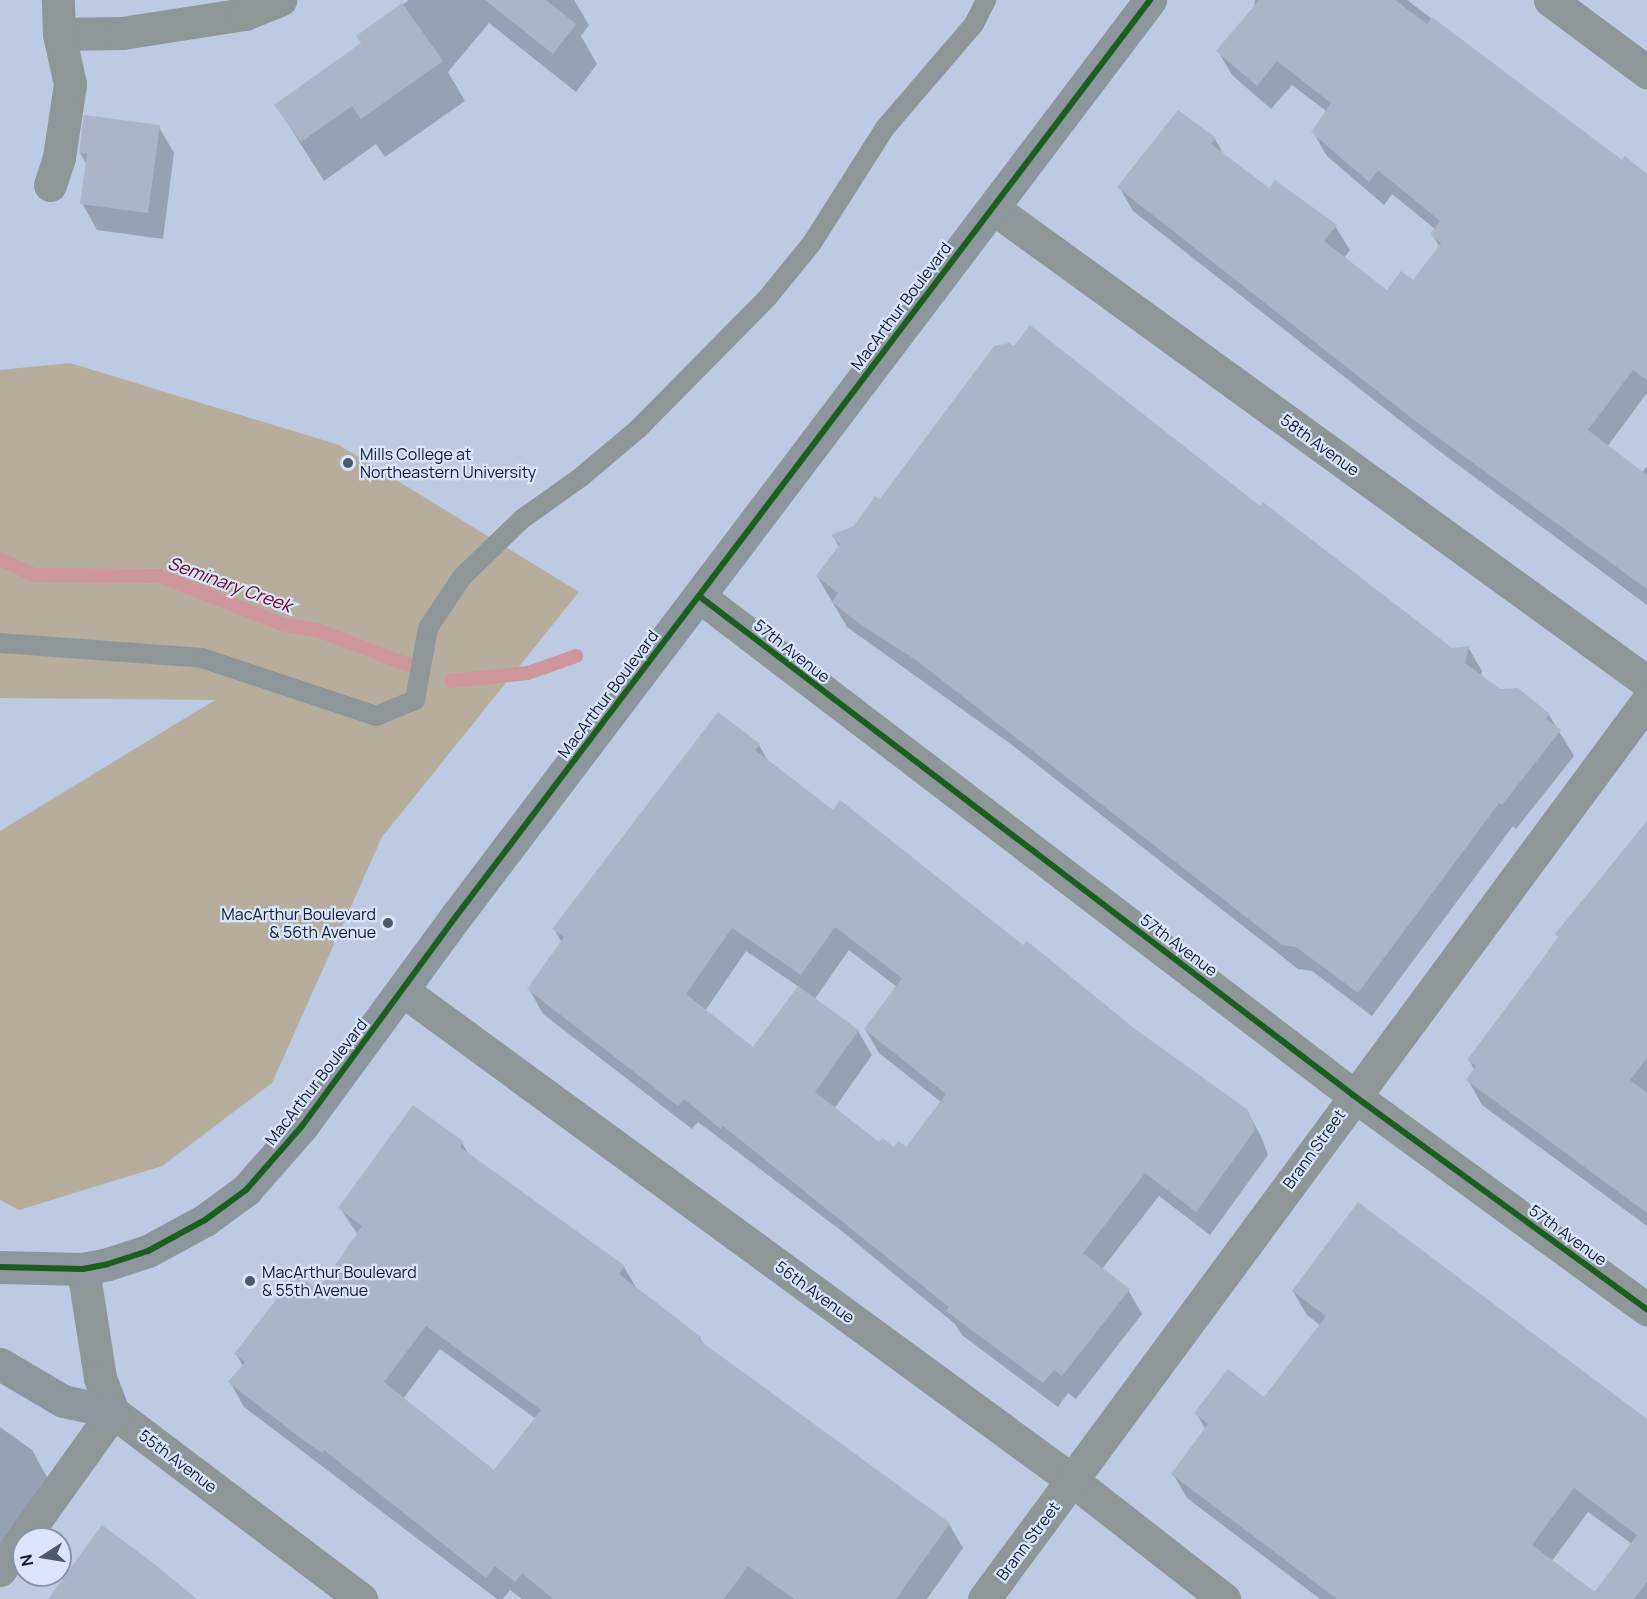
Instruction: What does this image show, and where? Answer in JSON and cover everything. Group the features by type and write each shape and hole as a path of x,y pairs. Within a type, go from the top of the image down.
{"main road":[{"name":"MacArthur Boulevard","path":"0,1267 83,1269 148,1251 205,1220 246,1190 302,1126 402,990 1150,0"},
{"path":"0,1364 63,1401 113,1412"}],"street":[{"path":"50,185 59,157 70,84 59,34 58,0"},
{"path":"59,34 122,33 185,10 244,14 280,0"},
{"path":"1550,0 1647,72"},
{"name":"58th Avenue","path":"993,208 1647,682"},
{"name":"57th Avenue","path":"699,596 1353,1095 1647,1309"},
{"name":"Brann Street","path":"984,1599 1073,1481 1353,1095 1647,701"},
{"name":"56th Avenue","path":"402,990 1073,1481 1224,1599"},
{"path":"0,1570 113,1412 100,1378 83,1269"},
{"name":"55th Avenue","path":"113,1412 361,1599"}],"lane":[{"path":"0,643 202,658 376,716 415,700 428,628 462,577 522,519 581,477 638,429 768,297 812,243 885,128 974,24 986,0"}],"shaded area":[{"path":"70,363 339,445 579,592 382,837 272,1083 162,1166 19,1210 0,1200 0,831 215,700 0,698 0,370"}],"building":[{"path":"485,0 546,0 576,24 553,54"},
{"path":"1259,0 1395,0 1427,24 1432,17 1622,160 1625,156 1647,174 1647,380 1633,370 1588,430 1647,475 1647,589 1418,423 1117,187 1178,110 1216,138 1211,144 1269,188 1275,180 1337,225 1324,241 1387,290 1401,271 1413,280 1441,243 1430,234 1440,221 1378,170 1369,182 1311,132 1331,103 1277,61 1257,86 1216,51"},
{"path":"402,3 443,61 361,119 352,106 301,142 274,105 361,43 356,36"},
{"path":"84,115 160,125 148,213 80,204 87,154 79,153"},
{"path":"1030,325 1260,506 1263,502 1452,648 1469,646 1465,663 1500,689 1518,688 1550,714 1546,719 1561,730 1502,805 1499,803 1358,993 1296,947 1282,945 916,660 861,625 832,602 838,593 816,576 840,544 831,535 854,526 875,496 880,499 994,346 1009,343 1014,346"},
{"path":"718,712 760,744 755,750 833,810 840,800 1023,945 1027,941 1135,1029 1248,1110 1255,1130 1196,1212 1145,1173 1083,1253 1130,1289 1062,1376 1054,1370 1043,1383 946,1311 949,1307 723,1126 721,1129 684,1099 678,1106 527,989 564,937 552,929","holes":["835,927 902,978 864,1029 946,1094 906,1147 899,1141 894,1147 882,1138 879,1142 815,1092 859,1030 798,986 753,1047 686,994 732,928 801,975"]},
{"path":"1647,821 1647,1058 1630,1080 1647,1093 1647,1213 1466,1080 1476,1066 1467,1060 1558,937 1555,934"},
{"path":"413,1105 464,1142 460,1147 625,1266 619,1274 701,1337 699,1340 950,1523 896,1599 794,1599 748,1566 724,1599 553,1599 522,1573 515,1582 495,1566 486,1578 324,1450 322,1453 303,1440 228,1382 245,1362 234,1354 297,1273 318,1290 362,1226 338,1208","holes":["426,1326 541,1410 494,1470 384,1382"]},
{"path":"1358,1202 1647,1419 1647,1582 1634,1599 1337,1599 1171,1474 1208,1424 1194,1413 1228,1369 1264,1397 1326,1316 1292,1291","holes":["1574,1488 1637,1535 1595,1592 1532,1545"]},
{"path":"102,1525 197,1599 48,1599 57,1587 72,1587 72,1566"}],"waterway":[{"name":"Seminary Creek","path":"0,559 35,575 159,576 282,624 320,631 408,665"},
{"name":"Seminary Creek","path":"451,681 528,673 576,656"}],"cycle path":[{"path":"0,1267 83,1269 108,1264 148,1251 205,1220 246,1190 302,1126 457,915 1150,0"},
{"path":"699,596 1353,1095 1647,1309"}],"place":[{"name":"Mills College at Northeastern University","path":"348,463"},
{"name":"MacArthur Boulevard & 56th Avenue","path":"388,923"},
{"name":"MacArthur Boulevard & 55th Avenue","path":"250,1281"}]}
